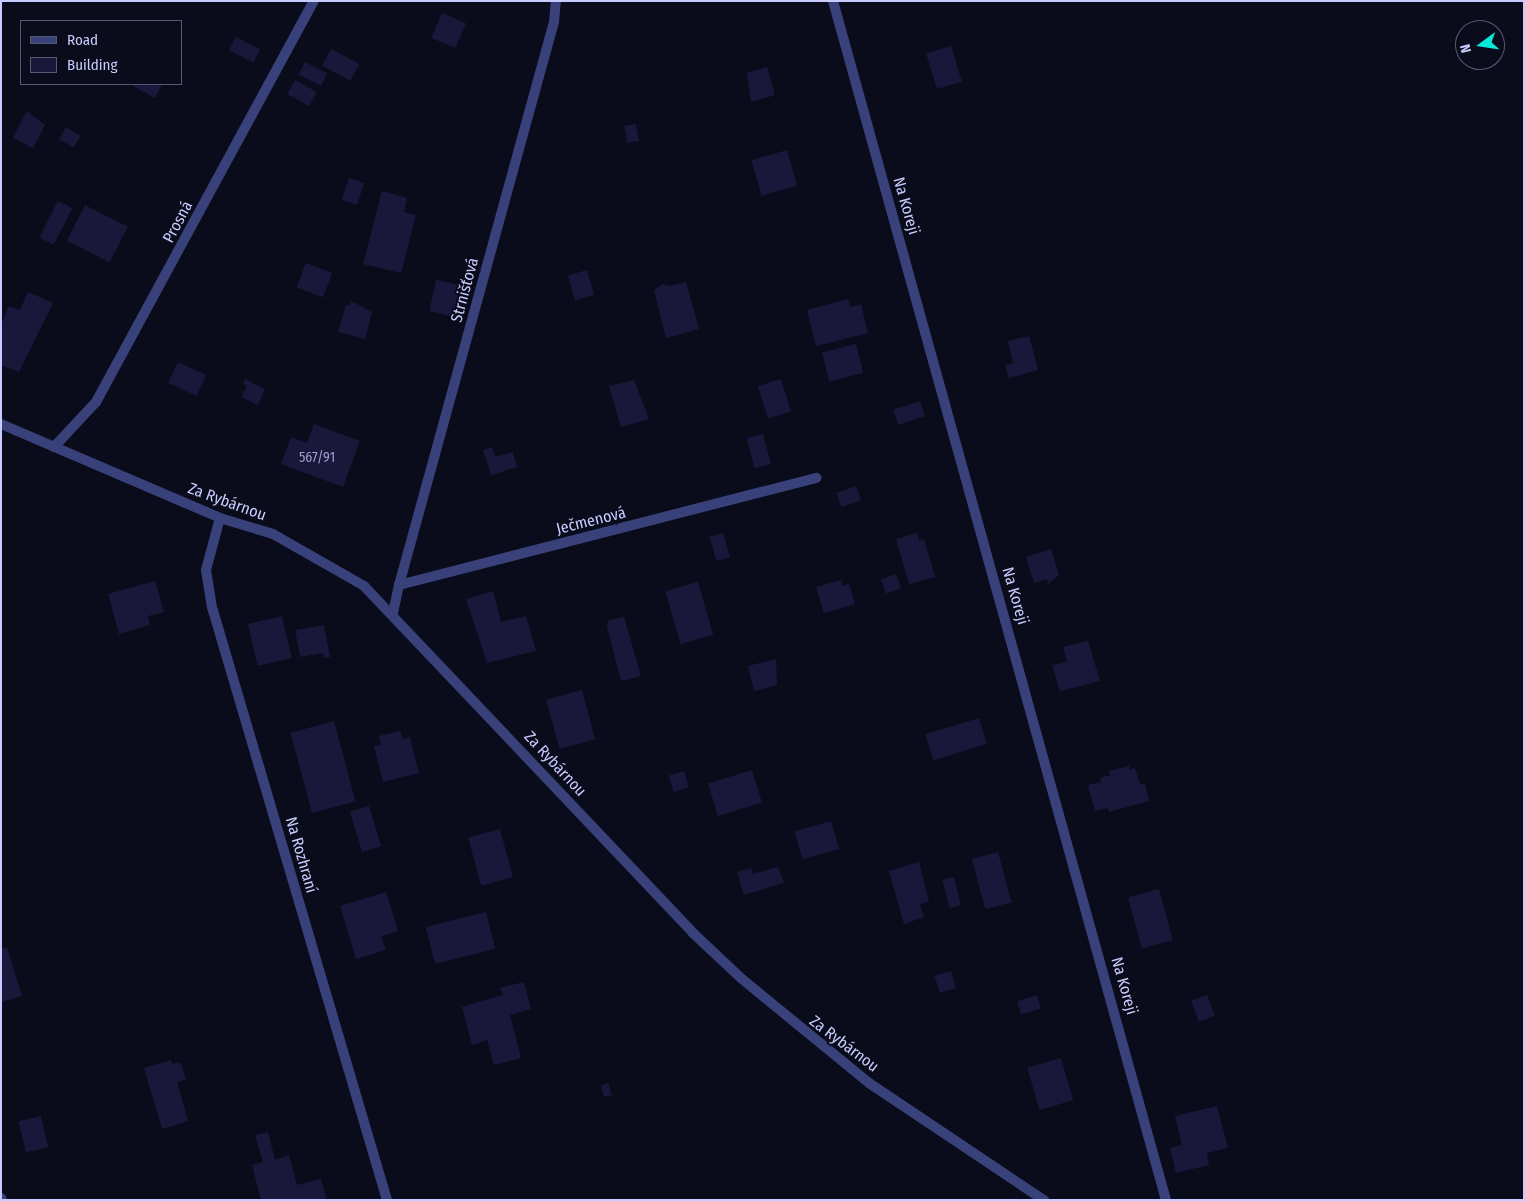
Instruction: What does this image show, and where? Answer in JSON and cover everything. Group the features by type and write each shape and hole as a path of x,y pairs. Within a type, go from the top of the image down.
{"street":[{"name":"Prosná","path":"54,447 96,402 314,1"},
{"name":"Strnišťová","path":"399,585 554,22 556,1"},
{"name":"Na Koreji","path":"833,1 1166,1200"},
{"name":"Za Rybárnou","path":"1,424 220,518 273,534 364,586 393,612 693,933 742,980 869,1083 1044,1200"},
{"name":"Ječmenová","path":"399,585 817,478"},
{"name":"Na Rozhraní","path":"220,518 206,570 212,607 387,1200"},
{"path":"393,612 399,585"}],"building":[{"path":"442,13 466,23 455,48 431,38"},
{"path":"236,37 260,49 253,63 229,50"},
{"path":"951,46 962,81 937,89 926,54"},
{"path":"331,49 359,64 350,81 322,66"},
{"path":"305,62 327,73 321,86 299,74"},
{"path":"767,67 775,95 751,102 747,73"},
{"path":"295,80 317,92 309,106 287,94"},
{"path":"134,85 162,85 155,98"},
{"path":"27,111 45,125 33,148 13,138"},
{"path":"636,124 639,141 627,143 624,126"},
{"path":"66,127 81,136 73,148 59,139"},
{"path":"787,150 797,186 762,196 751,160"},
{"path":"349,178 364,183 357,205 342,200"},
{"path":"382,191 407,198 404,212 416,215 401,273 363,264"},
{"path":"58,201 72,208 54,245 39,238"},
{"path":"85,205 128,227 110,262 67,241"},
{"path":"306,263 332,273 323,297 297,287"},
{"path":"587,270 594,295 575,301 568,276"},
{"path":"436,280 460,285 454,316 429,311"},
{"path":"686,282 699,329 666,338 654,290 663,284 669,286"},
{"path":"28,292 53,303 19,372 1,365 1,325 9,306 20,310"},
{"path":"848,299 850,307 861,304 868,333 816,346 807,310"},
{"path":"351,301 372,312 365,339 338,332 346,305 350,306"},
{"path":"1029,336 1038,370 1009,378 1005,365 1013,363 1008,341"},
{"path":"856,344 863,373 829,382 822,352"},
{"path":"178,362 206,375 196,396 168,383"},
{"path":"245,379 265,389 258,405 241,397 247,386 243,384"},
{"path":"781,379 791,412 768,419 758,386"},
{"path":"634,380 649,419 621,427 609,386"},
{"path":"920,401 925,416 898,425 893,410"},
{"path":"314,424 360,441 343,487 281,464 291,437 307,443"},
{"path":"763,434 771,464 755,468 747,438"},
{"path":"492,447 495,457 513,452 517,467 491,475 483,450"},
{"path":"856,486 861,500 841,507 836,493"},
{"path":"723,533 730,557 716,561 710,537"},
{"path":"917,533 919,540 924,539 935,577 909,584 896,539"},
{"path":"1051,549 1059,575 1048,584 1047,579 1034,583 1026,557"},
{"path":"896,574 901,588 886,594 881,579"},
{"path":"841,580 843,586 849,584 855,604 824,613 816,587"},
{"path":"155,581 164,612 148,616 150,625 119,634 108,594"},
{"path":"698,582 713,635 680,644 665,591"},
{"path":"493,591 501,622 526,616 536,651 487,663 466,599"},
{"path":"282,616 292,658 258,666 248,624"},
{"path":"624,617 641,676 621,681 607,626 609,620"},
{"path":"324,625 330,657 324,658 323,653 300,657 295,630"},
{"path":"1088,641 1100,681 1060,691 1052,665 1067,662 1063,647"},
{"path":"776,659 777,685 754,691 748,666"},
{"path":"582,690 595,739 559,749 546,700"},
{"path":"979,718 987,744 933,760 925,734"},
{"path":"334,721 355,801 312,813 291,733"},
{"path":"400,731 403,739 410,737 419,773 383,782 374,746 381,745 379,736"},
{"path":"1129,766 1130,770 1135,768 1140,784 1145,784 1149,801 1109,812 1108,808 1095,811 1088,785 1101,782 1100,778 1111,775 1109,771"},
{"path":"752,770 762,803 718,816 708,783"},
{"path":"684,771 689,787 674,792 669,776"},
{"path":"369,806 381,846 362,852 350,812"},
{"path":"831,821 839,849 802,859 794,831"},
{"path":"500,829 513,877 481,886 468,838"},
{"path":"998,852 1011,902 985,909 972,859"},
{"path":"919,862 929,901 920,904 924,917 904,924 889,871"},
{"path":"778,867 784,883 744,895 737,872 751,868 753,874"},
{"path":"954,877 961,905 949,908 942,880"},
{"path":"1159,889 1173,940 1142,948 1128,897"},
{"path":"386,892 398,931 381,936 386,950 356,959 340,906"},
{"path":"486,912 495,949 435,964 426,927"},
{"path":"7,947 22,996 1,1002 1,949"},
{"path":"951,971 956,988 940,993 935,976"},
{"path":"524,982 531,1009 510,1015 521,1058 494,1065 487,1040 472,1045 462,1007 503,995 500,988"},
{"path":"1037,995 1041,1008 1021,1015 1017,1001"},
{"path":"1207,995 1215,1016 1199,1022 1191,1001"},
{"path":"1061,1058 1073,1100 1039,1110 1027,1068"},
{"path":"171,1060 172,1064 180,1062 186,1079 177,1082 188,1121 162,1129 144,1068"},
{"path":"608,1083 612,1095 604,1097 601,1086"},
{"path":"1217,1106 1228,1148 1207,1153 1209,1165 1176,1173 1170,1148 1182,1145 1175,1116"},
{"path":"41,1116 48,1147 26,1152 19,1121"},
{"path":"268,1132 275,1160 289,1155 297,1185 321,1179 327,1200 261,1200 252,1165 263,1162 255,1135"}]}
